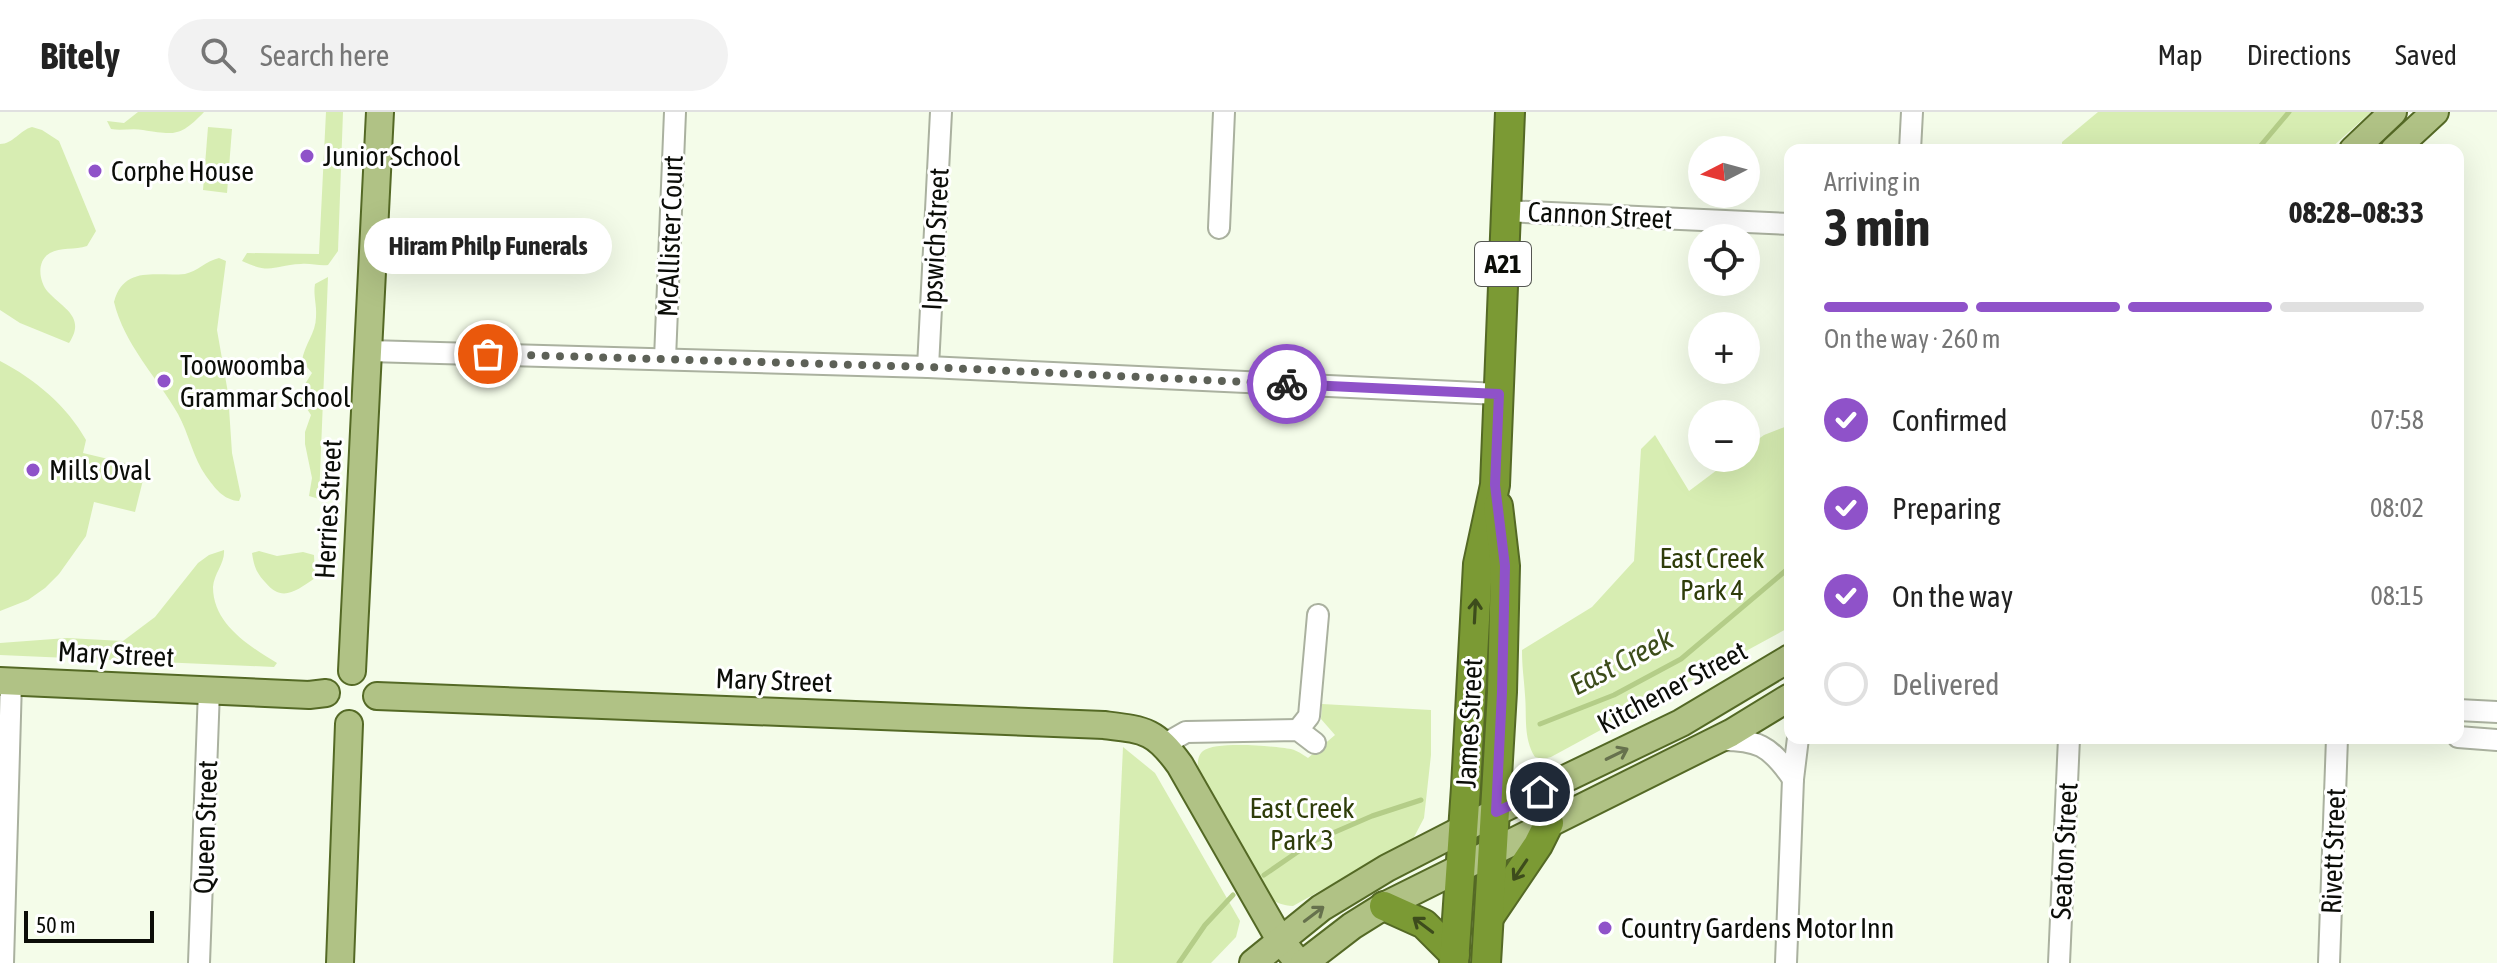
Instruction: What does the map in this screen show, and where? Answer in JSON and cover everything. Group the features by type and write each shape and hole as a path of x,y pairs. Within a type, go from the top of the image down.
{"highway":[{"name":"James Street","path":"1486,963 1502,692 1505,566 1495,485 1510,112"},
{"name":"James Street","path":"1455,959 1478,564 1495,485"},
{"path":"1490,916 1538,845 1549,823"},
{"path":"1384,906 1424,924 1455,959"}],"main road":[{"name":"Herries Street","path":"352,671 380,112"},
{"path":"2359,144 2393,112"},
{"path":"2400,144 2435,112"},
{"name":"Kitchener Street","path":"1253,963 1340,895 1496,812 1681,723 1784,662"},
{"path":"352,671 367,676 377,696 374,709 367,718 349,724 330,713 325,701 326,693 327,685 337,674 352,671"},
{"name":"Mary Street","path":"6,681 309,695 326,693"},
{"name":"Mary Street","path":"377,696 1104,725 1136,729 1151,734 1165,744"},
{"path":"1165,744 1280,940 1301,963 1384,906 1717,740 1784,701"},
{"path":"340,963 349,724"}],"street":[{"name":"McAllister Court","path":"665,359 675,112"},
{"name":"Ipswich Street","path":"928,367 941,112"},
{"path":"1219,228 1224,112"},
{"path":"1910,144 1912,112"},
{"name":"Cannon Street","path":"1505,211 1784,224"},
{"path":"369,351 928,367 1499,394"},
{"path":"1298,730 1309,716 1318,615"},
{"path":"3,963 6,681"},
{"name":"Queen Street","path":"199,963 209,690"},
{"path":"2464,710 2497,712"},
{"path":"1165,744 1186,732 1298,730 1315,743"},
{"path":"2464,737 2497,740"},
{"path":"1717,740 1742,740 1764,746 1780,760 1793,779"},
{"path":"1786,963 1793,779 1797,744"},
{"name":"Seaton Street","path":"2059,963 2069,744"},
{"name":"Rivett Street","path":"2329,963 2337,744"}],"green space":[{"path":"138,112 204,112 183,130 170,133 111,129 107,121 124,123"},
{"path":"326,112 343,112 338,251 328,265 266,268 242,261 247,253 319,254"},
{"path":"2098,112 2371,112 2336,144 2062,142"},
{"path":"32,127 59,141 96,231 87,246 54,251 41,266 45,288 74,320 74,334 69,343 20,323 0,310 0,144 9,142"},
{"path":"208,127 232,129 227,193 203,190"},
{"path":"219,258 226,261 217,330 228,393 232,453 241,496 239,501 220,493 202,469 178,414 125,332 114,302 125,282 133,278 152,274 185,274"},
{"path":"328,277 319,499 309,496 312,478 305,432 311,415 298,395 312,373 302,361 315,323 315,284"},
{"name":"Mills Oval","path":"0,361 26,376 60,405 86,440 83,453 146,468 135,512 94,502 86,536 59,574 28,600 0,611"},
{"name":"East Creek Park 4","path":"1784,427 1784,630 1551,757 1535,757 1527,735 1522,650 1592,607 1634,561 1641,449 1655,435 1689,491 1714,472 1760,472 1760,438"},
{"path":"224,550 213,587 219,612 234,632 277,663 274,667 0,655 0,643 67,638 123,641 155,617 198,563"},
{"path":"259,551 277,556 303,552 314,555 315,578 295,591 277,592 256,569 252,553"},
{"name":"East Creek Park 3","path":"1322,704 1431,710 1431,755 1424,818 1413,839 1293,906 1285,905 1266,894 1198,775 1198,759 1203,751 1210,748 1232,745 1291,749 1308,758 1335,735 1321,719"},
{"name":"East Creek Park 3","path":"1123,747 1155,773 1240,921 1236,937 1211,963 1113,963"}],"waterway":[{"name":"East Creek","path":"2262,144 2289,112"},
{"name":"East Creek","path":"1540,724 1614,695 1681,659 1784,572"},
{"name":"East Creek","path":"1264,875 1312,842 1372,816 1421,800"},
{"name":"East Creek","path":"1179,963 1205,925 1233,895"}],"way so far":[{"path":"488,354 928,367 1287,384"}],"place":[{"name":"Junior School","path":"307,156"},
{"name":"Corphe House","path":"95,171"},
{"name":"Hiram Philp Funerals","path":"488,354"},
{"name":"Toowoomba Grammar School","path":"164,381"},
{"name":"Mills Oval","path":"33,470"},
{"name":"Country Gardens Motor Inn","path":"1605,928"}],"route":[{"path":"1287,384 1499,394 1495,485 1505,566 1496,812 1540,792"}]}
